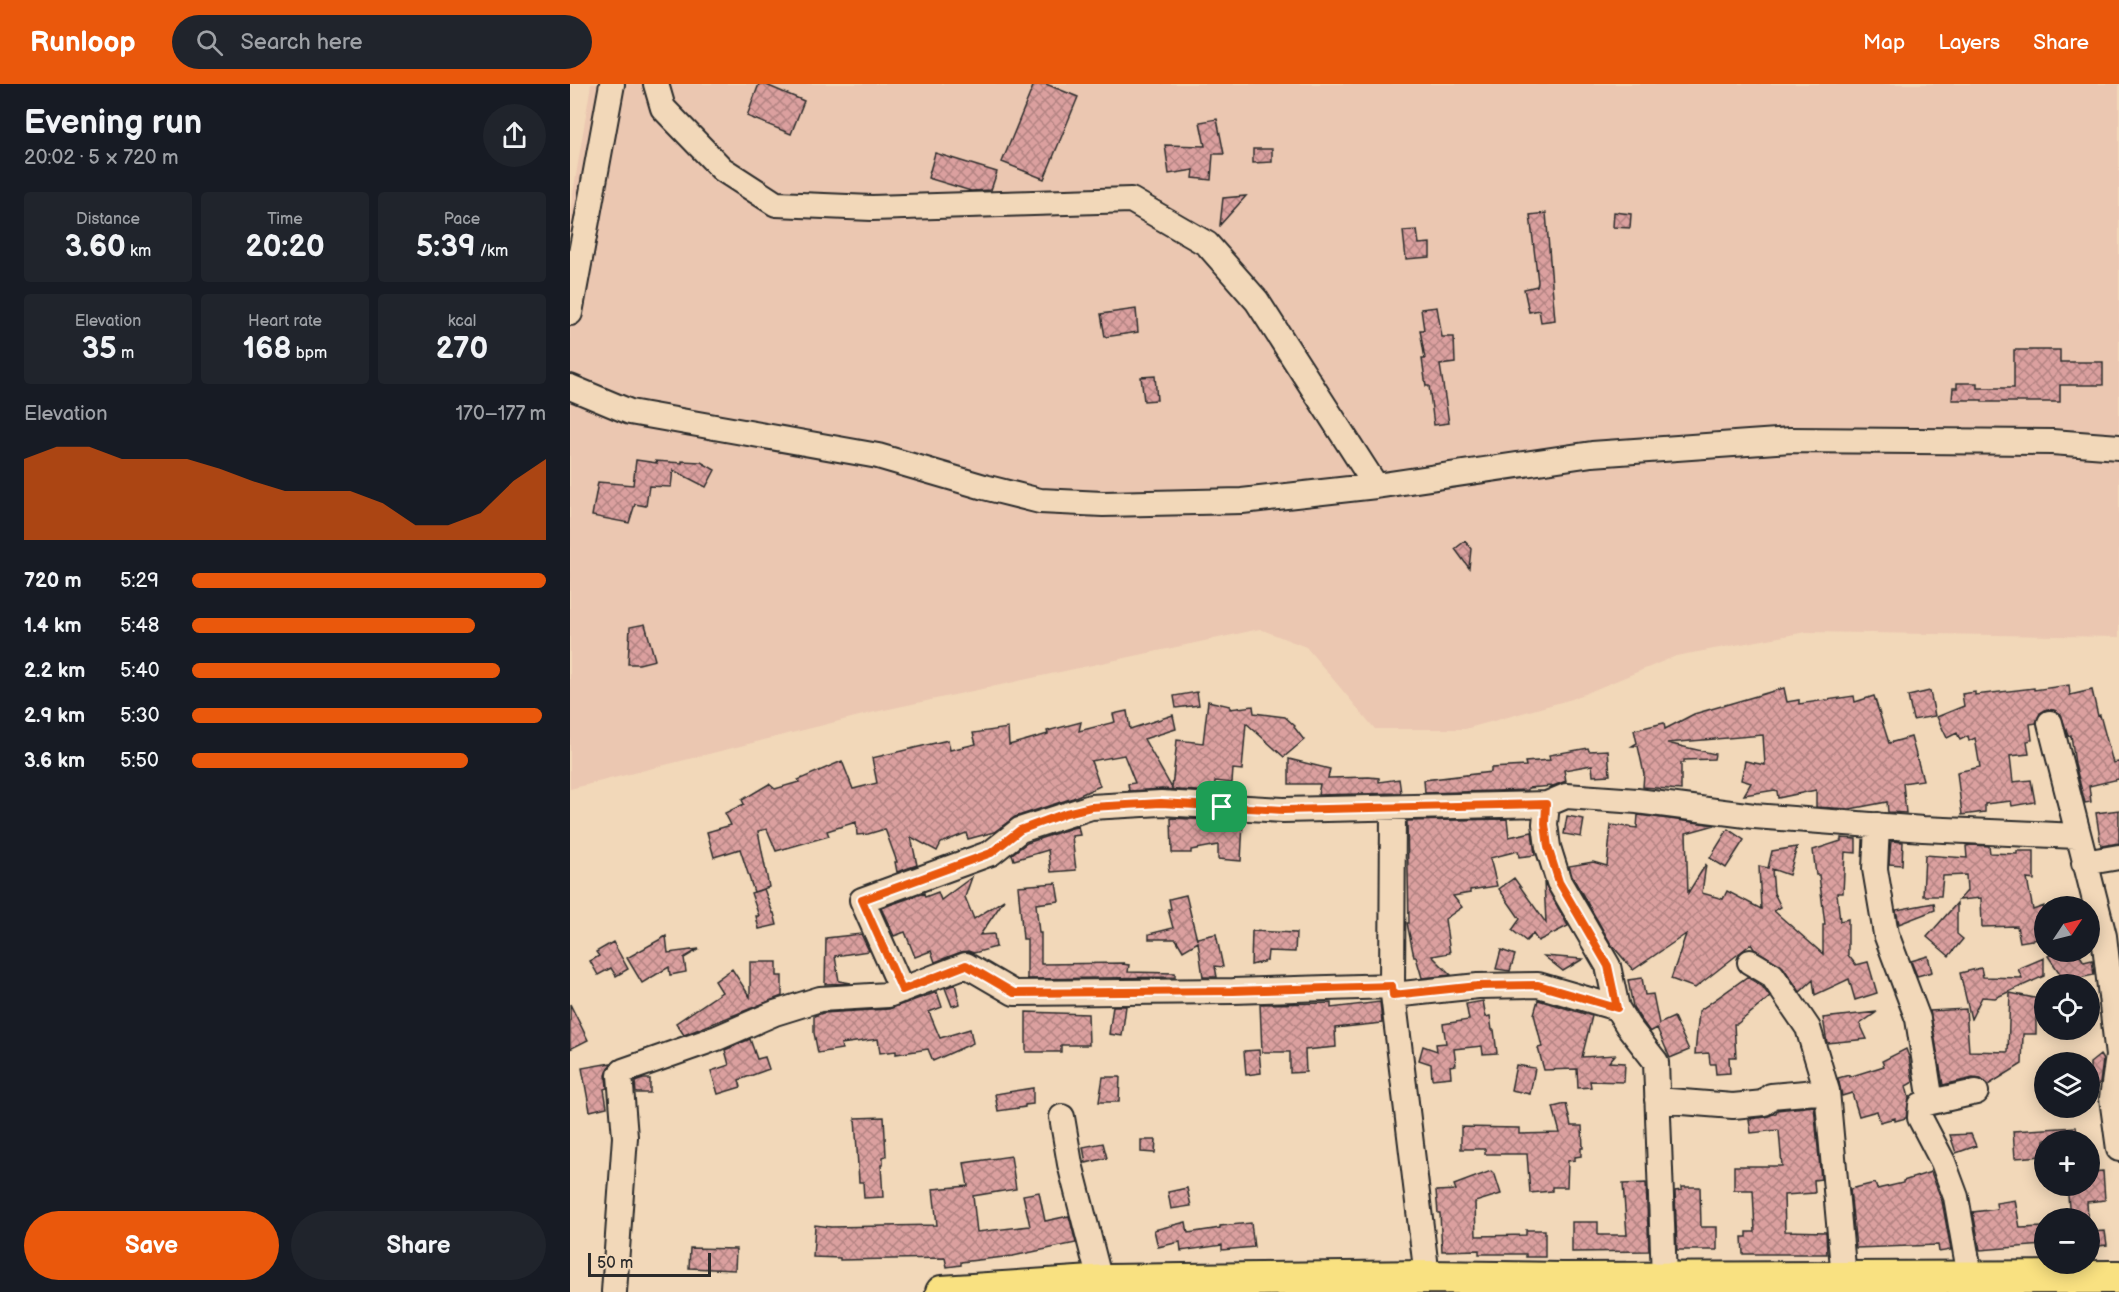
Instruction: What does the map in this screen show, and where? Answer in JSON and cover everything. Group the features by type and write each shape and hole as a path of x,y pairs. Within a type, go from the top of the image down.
{"main road":[{"path":"942,1292 1100,1286 1351,1285 1427,1277 1560,1285 1664,1278 1744,1285 1844,1278 1912,1285 1970,1277 2107,1282"}],"street":[{"path":"570,313 612,84"},
{"path":"656,84 663,108 722,169 776,204 872,207 1131,200 1207,244 1250,293 1376,486"},
{"path":"570,387 630,412 878,456 1040,501 1102,504 1242,501 1376,486 1592,454 1791,440 2052,442 2119,447"},
{"path":"2050,723 2104,936 2119,1056 2112,1098 2119,1149"},
{"path":"902,990 862,900 991,853 1020,830 1091,807 1161,803 1283,810 1393,808 1546,804 1566,796 1637,801 1754,816 2077,836"},
{"path":"1546,804 1545,824 1548,847 1559,882 1608,966 1617,1008 1656,1062 1664,1278"},
{"path":"1393,808 1392,991 1427,1277"},
{"path":"1877,825 1875,868 1886,934 1918,1019 1931,1102"},
{"path":"2084,863 2119,857"},
{"path":"1750,962 1772,975 1808,1028 1827,1091 1844,1278"},
{"path":"614,1292 625,1137 620,1075 623,1071 717,1038 775,1012 820,999 888,994 966,965 1014,993 1392,991 1538,985 1617,1008"},
{"path":"1657,1100 1733,1106 1764,1103 1771,1096 1827,1091"},
{"path":"1970,1277 1956,1197 1943,1162 1920,1118 1921,1105 1976,1092"},
{"path":"1062,1117 1070,1164 1100,1286"}],"shaded area":[{"path":"591,84 2119,84 2119,637 1806,632 1676,656 1572,699 1465,729 1375,729 1306,647 1260,629 875,712 570,789 570,212"}],"building":[{"path":"759,84 804,101 791,134 747,116"},
{"path":"1034,84 1046,84 1078,97 1044,179 1002,162"},
{"path":"1217,119 1224,154 1213,154 1211,180 1193,178 1194,170 1169,174 1165,145 1205,146 1200,122"},
{"path":"1253,149 1272,149 1272,162 1253,163"},
{"path":"935,153 997,172 991,190 971,191 928,178"},
{"path":"1246,196 1220,225 1223,198"},
{"path":"1614,212 1631,214 1630,228 1613,227"},
{"path":"1546,213 1555,320 1541,322 1539,310 1529,312 1524,289 1537,286 1538,282 1530,215"},
{"path":"1417,230 1419,244 1430,243 1430,257 1406,259 1403,231"},
{"path":"1437,307 1442,337 1454,337 1455,363 1440,365 1449,423 1434,425 1429,386 1426,386 1422,359 1425,359 1420,330 1424,330 1421,309"},
{"path":"1136,309 1138,332 1105,337 1101,314"},
{"path":"2014,350 2060,350 2060,362 2103,362 2103,385 2060,385 2060,402 1952,400 1953,388 1957,388 1957,383 1977,383 1977,388 2014,388"},
{"path":"1155,376 1157,400 1144,401 1141,377"},
{"path":"636,460 657,463 656,461 701,462 715,470 706,487 673,470 671,487 649,486 646,506 635,504 629,523 592,516 598,482 633,485"},
{"path":"1465,541 1471,549 1469,568 1455,549"},
{"path":"645,624 655,660 628,664 630,627"},
{"path":"2069,685 2070,695 2092,690 2113,763 2119,762 2119,779 2089,786 2091,802 2085,803 2075,764 2071,735 2068,736 2061,714 2047,709 2040,713 2036,723 2030,724 2032,740 2027,741 2029,754 2010,756 2013,782 2031,780 2035,802 2012,806 2011,801 1985,804 1985,812 1962,815 1957,772 1980,767 1975,738 1969,741 1968,736 1960,740 1957,733 1947,738 1937,717 1964,706 1962,694 1975,692 1975,695"},
{"path":"1784,688 1787,702 1799,700 1799,704 1854,696 1855,702 1874,696 1889,743 1911,737 1923,780 1903,783 1906,813 1888,812 1887,802 1850,809 1816,807 1816,790 1778,798 1775,790 1744,795 1751,783 1741,780 1745,761 1765,765 1763,735 1667,743 1715,754 1714,759 1684,760 1684,763 1681,763 1681,790 1643,787 1644,774 1638,746 1632,746 1637,743 1634,730 1664,723 1665,729 1694,714"},
{"path":"1930,691 1935,716 1913,720 1908,696"},
{"path":"1197,692 1199,705 1176,708 1174,696"},
{"path":"1208,701 1230,706 1230,709 1253,706 1254,713 1285,717 1295,726 1304,740 1284,757 1246,723 1242,770 1233,769 1232,783 1215,781 1214,792 1162,789 1129,791 1128,784 1135,783 1124,755 1091,761 1100,786 1073,798 1015,817 994,832 968,839 966,833 941,843 937,851 911,837 917,865 897,872 895,862 897,862 885,829 857,835 856,822 827,831 829,836 776,851 767,829 758,831 769,887 754,892 740,849 714,857 707,832 731,825 725,813 744,804 742,800 769,784 775,789 799,782 798,780 842,761 853,789 877,783 872,758 948,740 950,750 976,744 973,733 1008,728 1009,745 1081,722 1079,731 1115,722 1113,714 1127,711 1130,729 1173,715 1176,729 1144,739 1172,788 1177,740 1203,743"},
{"path":"1588,748 1589,751 1608,750 1610,775 1593,776 1592,765 1564,770 1566,781 1553,786 1528,788 1528,790 1425,793 1424,780 1491,772 1491,768 1526,766 1525,762 1550,760 1549,755"},
{"path":"1289,759 1330,769 1328,778 1369,777 1379,778 1379,782 1399,779 1401,793 1318,795 1320,784 1289,784"},
{"path":"2119,810 2119,843 2101,846 2096,813"},
{"path":"1638,815 1715,825 1686,833 1688,893 1706,864 1702,893 1723,899 1727,891 1761,909 1759,866 1768,868 1772,851 1797,847 1789,875 1772,869 1774,893 1781,907 1774,911 1823,954 1823,925 1825,925 1819,875 1816,875 1813,850 1841,841 1841,838 1856,839 1856,853 1845,852 1843,893 1837,893 1840,921 1848,919 1848,955 1856,965 1868,962 1877,993 1855,1000 1849,979 1815,995 1813,980 1800,992 1783,967 1754,949 1751,944 1695,988 1671,979 1686,934 1633,970 1611,944 1572,876 1569,866 1593,862 1607,866 1611,825 1637,828"},
{"path":"1567,816 1584,819 1581,837 1564,834"},
{"path":"1171,818 1243,822 1241,861 1218,859 1218,845 1191,850 1191,853 1172,853"},
{"path":"1507,819 1509,837 1532,832 1535,855 1519,857 1518,851 1490,858 1497,886 1470,890 1470,893 1453,896 1462,907 1445,919 1450,953 1432,956 1451,975 1422,978 1416,957 1414,957 1407,923 1409,923 1407,821"},
{"path":"1078,826 1080,835 1072,836 1076,870 1051,872 1048,850 1014,860 1012,854 1027,843"},
{"path":"1728,829 1744,840 1726,868 1710,858"},
{"path":"1891,841 1903,842 1902,865 1889,864"},
{"path":"1966,846 1989,846 1990,853 2017,854 2017,851 2034,851 2034,880 2027,879 2034,910 2034,940 2020,942 2017,926 1982,927 1981,898 1959,900 1967,891 1966,875 1943,876 1941,896 1923,896 1925,855 1967,858"},
{"path":"972,877 965,897 974,919 1004,900 980,935 994,934 996,947 974,953 961,952 935,962 931,951 915,957 905,932 894,936 881,908 924,893 925,897 938,892 941,900"},
{"path":"1514,878 1546,923 1544,882 1568,926 1538,941 1533,934 1526,941 1512,930 1520,919 1499,889"},
{"path":"1056,883 1059,901 1036,904 1039,933 1041,933 1041,964 1125,963 1122,964 1129,965 1128,972 1175,973 1175,977 1027,979 1027,939 1023,939 1018,886"},
{"path":"764,889 777,925 759,929 756,916 759,916 751,893"},
{"path":"1186,895 1197,940 1197,938 1216,934 1223,967 1215,966 1217,977 1203,977 1198,942 1183,951 1176,939 1149,939 1149,934 1173,928 1168,909 1171,909 1169,899"},
{"path":"1934,903 1935,910 1899,924 1896,910"},
{"path":"1957,903 1957,934 1963,939 1949,956 1927,937"},
{"path":"1252,931 1296,933 1295,952 1268,951 1267,961 1251,965"},
{"path":"861,934 869,951 835,956 839,981 851,983 825,984 826,938"},
{"path":"666,936 668,953 699,949 684,958 686,972 670,975 669,967 642,983 627,958"},
{"path":"613,942 628,969 616,976 611,968 598,975 590,961 599,956 596,952"},
{"path":"1501,950 1515,955 1510,971 1496,969"},
{"path":"1544,956 1583,959 1563,971"},
{"path":"1928,956 1932,972 1917,976 1911,961"},
{"path":"750,962 777,962 777,976 782,976 782,996 684,1035 676,1023 722,992 715,981 732,969 750,997"},
{"path":"2035,962 2044,962 2044,974 2034,974 2034,980 1995,998 1982,997 1971,1019 1960,973 1981,968 1983,977 2022,978 2018,969"},
{"path":"2052,962 2092,962 2094,974 2060,974"},
{"path":"1747,977 1762,986 1770,997 1737,1024 1734,1024 1736,1057 1729,1057 1730,1073 1716,1074 1715,1064 1710,1064 1709,1053 1695,1054 1699,1011"},
{"path":"1642,978 1645,995 1653,994 1659,1024 1674,1017 1689,1050 1670,1058 1657,1028 1650,1032 1640,1018 1633,1007 1628,980"},
{"path":"955,984 960,1004 952,1006 945,988"},
{"path":"937,992 942,1007 929,1012 940,1038 970,1029 973,1043 933,1061 928,1049 896,1054 896,1051 880,1053 878,1039 841,1044 842,1049 818,1053 814,1033 814,1016 823,1013 889,1009"},
{"path":"2010,993 2034,998 2034,1034 2023,1034 2022,1064 1988,1085 1981,1079 1973,1078 1943,1085 1930,1011 1966,1009 1969,1051 2008,1052"},
{"path":"1538,1000 1592,1016 1582,1057 1615,1055 1609,1062 1625,1063 1624,1082 1590,1081 1591,1087 1578,1088 1577,1069 1544,1070 1538,1048 1542,1047 1534,1014"},
{"path":"1483,1001 1486,1017 1490,1016 1492,1030 1494,1030 1497,1053 1483,1054 1482,1046 1454,1049 1456,1065 1450,1066 1451,1077 1432,1079 1431,1064 1419,1060 1423,1046 1437,1051 1436,1044 1446,1043 1443,1024 1469,1020 1466,1004"},
{"path":"1380,1002 1382,1023 1335,1028 1336,1047 1305,1050 1306,1072 1290,1073 1290,1052 1262,1052 1260,1004 1331,1003 1331,1008"},
{"path":"570,1004 588,1040 570,1049"},
{"path":"1113,1006 1126,1006 1122,1036 1109,1034"},
{"path":"1026,1012 1088,1014 1089,1045 1061,1045 1061,1052 1026,1052"},
{"path":"1877,1012 1860,1024 1867,1039 1827,1043 1823,1018"},
{"path":"750,1039 757,1059 765,1057 769,1069 739,1080 741,1087 718,1094 711,1071 729,1065 725,1050"},
{"path":"1906,1049 1913,1082 1906,1086 1909,1098 1906,1118 1880,1122 1877,1111 1859,1116 1852,1093 1842,1096 1838,1078 1849,1075 1849,1077 1884,1066 1882,1061"},
{"path":"1259,1050 1261,1073 1246,1075 1244,1051"},
{"path":"2100,1055 2103,1060 2100,1083"},
{"path":"611,1063 606,1075 607,1088 604,1089 607,1107 590,1111 582,1068"},
{"path":"1516,1065 1535,1068 1530,1094 1511,1090"},
{"path":"1103,1077 1120,1077 1119,1102 1099,1102"},
{"path":"650,1079 650,1093 636,1093 635,1082"},
{"path":"1033,1088 1033,1104 998,1111 995,1094"},
{"path":"1566,1104 1571,1126 1582,1126 1583,1148 1581,1148 1581,1156 1568,1161 1567,1187 1552,1187 1552,1191 1530,1193 1527,1154 1485,1154 1485,1149 1461,1149 1461,1127 1519,1128 1519,1134 1560,1133 1553,1107"},
{"path":"1814,1106 1821,1179 1814,1180 1815,1193 1784,1195 1785,1231 1826,1232 1827,1254 1743,1254 1742,1237 1747,1237 1747,1232 1755,1232 1753,1190 1734,1190 1734,1166 1782,1166 1779,1131 1751,1133 1749,1119 1766,1117 1776,1113 1777,1110"},
{"path":"884,1117 886,1156 883,1157 883,1165 881,1165 883,1197 864,1198 863,1182 859,1182 855,1118"},
{"path":"2076,1127 2076,1130 2034,1130 2034,1157 2015,1158 2013,1131"},
{"path":"1971,1134 1976,1146 1956,1153 1950,1135"},
{"path":"1141,1140 1156,1140 1155,1153 1141,1152"},
{"path":"1103,1143 1107,1158 1086,1163 1083,1147"},
{"path":"1011,1156 1016,1189 973,1196 977,1232 1030,1226 1023,1195 1039,1192 1045,1221 1069,1216 1076,1243 1013,1256 961,1262 961,1265 947,1267 945,1258 840,1260 840,1258 813,1257 815,1225 831,1227 937,1225 933,1189 968,1186 964,1163"},
{"path":"1491,1171 1495,1175 1501,1194 1475,1202 1476,1236 1526,1235 1526,1230 1545,1230 1545,1257 1526,1257 1526,1254 1479,1254 1479,1250 1442,1251 1436,1191 1456,1190 1454,1185"},
{"path":"2100,1171 2103,1171 2105,1200 2087,1202 2087,1208 2069,1208 2068,1196 2100,1196"},
{"path":"1931,1172 1942,1201 1951,1250 1939,1252 1938,1245 1856,1248 1850,1189 1875,1183 1877,1189 1903,1183 1903,1181"},
{"path":"1646,1183 1649,1251 1572,1252 1572,1222 1598,1222 1598,1235 1627,1235 1623,1184"},
{"path":"1682,1187 1700,1187 1701,1227 1717,1227 1717,1250 1677,1250 1675,1191 1682,1190"},
{"path":"1187,1188 1191,1206 1171,1209 1168,1192"},
{"path":"2015,1200 2020,1228 2034,1227 2034,1246 1980,1250 1973,1212 1997,1209 1996,1203"},
{"path":"1186,1222 1188,1233 1220,1228 1220,1226 1251,1223 1254,1247 1222,1250 1222,1245 1181,1251 1180,1242 1158,1247 1154,1230"},
{"path":"2100,1231 2105,1231 2107,1245 2100,1246"},
{"path":"690,1248 736,1249 735,1270 689,1268"}],"route":[{"path":"1161,803 1222,807 1283,810 1546,804 1545,824 1548,847 1559,882 1608,966 1617,1008 1538,985 1478,986 1393,995 1392,986 1233,991 1014,993 966,965 902,990 862,900 991,853 1020,830 1066,813 1091,807 1161,803"}]}
